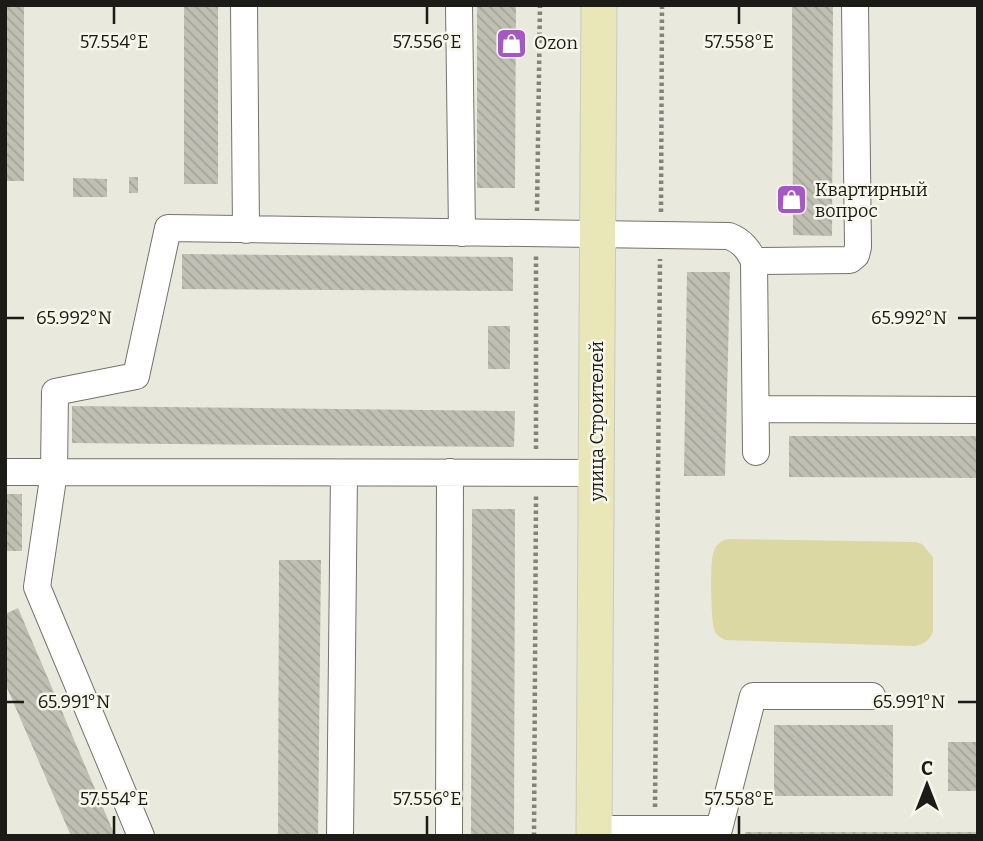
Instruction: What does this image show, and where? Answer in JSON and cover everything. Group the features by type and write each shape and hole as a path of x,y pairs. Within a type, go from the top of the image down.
{"main road":[{"name":"улица Строителей","path":"594,833 599,5"}],"lane":[{"path":"244,5 246,230"},
{"path":"459,5 461,233"},
{"path":"754,261 850,260 856,255 855,5"},
{"path":"141,836 37,587 54,472 55,392 136,376 168,228 729,236 739,240 754,261 756,452"},
{"path":"756,409 978,410"},
{"path":"5,472 597,473"},
{"path":"449,836 450,472"},
{"path":"340,836 344,473"},
{"path":"594,833 719,829 753,696 872,696"}],"path":[{"path":"534,836 540,5"},
{"path":"655,829 662,5"}],"shaded area":[{"path":"728,539 922,544 933,557 932,634 926,641 915,646 725,640 714,628 711,568 715,548"}],"building":[{"path":"5,5 24,5 24,181 5,181"},
{"path":"184,5 218,5 218,184 184,184"},
{"path":"477,5 516,5 515,188 477,188"},
{"path":"792,5 833,5 832,236 793,235"},
{"path":"129,177 138,177 138,193 129,193"},
{"path":"73,178 107,179 107,197 73,197"},
{"path":"182,254 513,257 513,291 182,289"},
{"path":"687,272 730,272 725,476 684,476"},
{"path":"488,326 510,326 510,369 488,369"},
{"path":"72,406 515,411 514,447 72,443"},
{"path":"789,436 978,436 978,478 789,477"},
{"path":"5,494 22,494 22,551 5,551"},
{"path":"472,509 515,509 514,836 471,836"},
{"path":"279,560 321,560 318,836 278,836"},
{"path":"18,608 115,836 71,836 5,683 5,614"},
{"path":"774,725 893,725 893,796 774,796"},
{"path":"948,742 978,742 978,791 948,791"},
{"path":"745,832 976,832 976,836 745,836"}],"place":[{"name":"Ozon","path":"511,43"},
{"name":"Квартирный вопрос","path":"792,200"}]}
